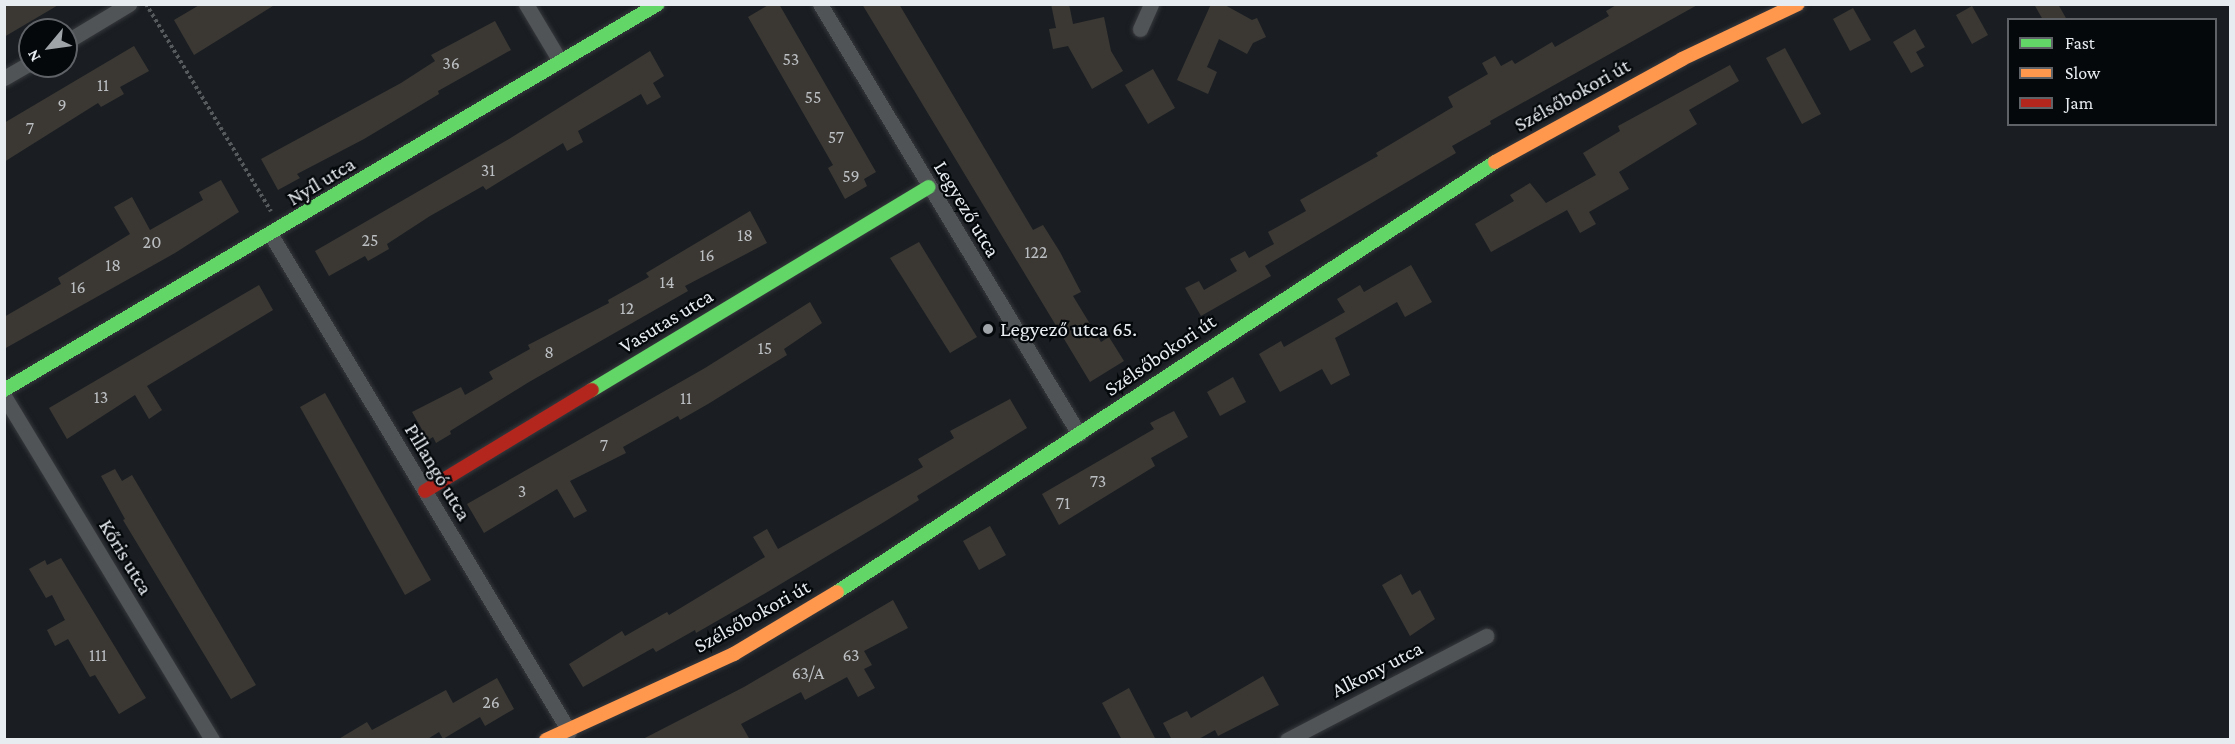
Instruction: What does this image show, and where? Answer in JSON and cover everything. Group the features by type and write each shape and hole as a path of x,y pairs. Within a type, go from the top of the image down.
{"street":[{"path":"78,35 129,4"},
{"path":"526,4 560,62"},
{"name":"Nyíl utca","path":"4,390 271,235 658,4"},
{"name":"Legyező utca","path":"820,4 1079,434"},
{"path":"1140,29 1151,4"},
{"name":"Szélsőbokori út","path":"546,740 734,654 810,610 1437,197 1579,114 1682,59 1798,4"},
{"path":"4,78 18,70"},
{"name":"Vasutas utca","path":"425,491 929,187"},
{"name":"Pillangó utca","path":"271,235 569,731"},
{"name":"Kőris utca","path":"4,396 212,740"},
{"name":"Alkony utca","path":"1287,740 1486,636"}],"path":[{"path":"146,4 277,221 271,235"}],"building":[{"path":"4,4 60,4 36,18 18,18 18,29 4,37"},
{"path":"201,4 276,4 194,55 174,20"},
{"path":"770,4 779,4 876,172 864,179 867,186 845,199 828,168 833,165 748,17"},
{"path":"862,4 899,4 1033,230 1043,225 1060,252 1081,292 1073,296 1101,342 1109,337 1124,361 1090,382"},
{"path":"1051,4 1069,4 1073,24 1104,17 1111,51 1123,71 1092,89 1068,46 1053,49 1049,29 1056,28"},
{"path":"1211,4 1223,4 1252,20 1257,18 1266,37 1253,43 1247,54 1219,39 1207,67 1217,72 1208,94 1177,80"},
{"path":"1618,4 1699,4 1490,121 1491,124 1452,146 1456,153 1265,266 1271,276 1201,316 1185,288 1199,281 1204,290 1237,271 1230,259 1245,251 1249,258 1274,244 1268,232 1306,211 1300,200 1378,156 1376,153 1453,107 1448,97 1488,74 1482,63 1495,56 1501,66 1512,60 1515,64 1552,42 1555,47 1609,16 1606,11"},
{"path":"2034,4 2058,4 2066,18 2042,18"},
{"path":"1972,6 1988,35 1972,44 1956,15"},
{"path":"1853,8 1871,40 1850,51 1833,19"},
{"path":"495,21 511,50 438,91 439,94 364,139 297,174 300,178 278,190 261,159 401,83 435,61 431,55"},
{"path":"1915,29 1925,47 1916,52 1924,66 1911,73 1893,42"},
{"path":"134,46 149,71 120,87 124,94 101,107 98,103 4,162 4,123"},
{"path":"1785,48 1821,114 1802,124 1766,58"},
{"path":"650,51 664,76 653,83 661,97 647,105 641,94 578,131 583,142 567,151 563,143 486,190 483,186 430,216 387,244 389,249 368,261 365,256 329,276 315,251 509,139"},
{"path":"1730,65 1739,81 1689,110 1697,124 1619,172 1629,189 1589,212 1596,224 1580,233 1567,210 1491,252 1475,224 1514,201 1510,195 1530,183 1546,203 1596,175 1583,153 1620,131 1618,126"},
{"path":"1153,69 1175,108 1148,124 1125,85"},
{"path":"221,180 239,212 175,253 4,349 4,317 61,284 58,278 130,234 114,207 132,197 150,230 203,200 199,192"},
{"path":"750,211 767,243 685,286 688,291 529,382 450,431 451,434 436,443 433,437 428,440 412,412 461,387 465,395 493,379 489,372 530,349 528,345 609,303 608,300 649,277 646,273"},
{"path":"919,242 977,337 950,353 890,258"},
{"path":"1411,265 1432,302 1405,317 1397,302 1335,338 1350,375 1331,385 1322,369 1280,392 1259,354 1281,341 1284,347 1345,312 1337,299 1360,285 1364,292"},
{"path":"259,285 273,310 147,386 162,410 149,419 135,395 67,439 49,408"},
{"path":"810,302 822,323 784,349 787,355 680,420 678,416 623,447 626,453 570,481 587,511 574,518 557,489 484,533 467,504 705,368"},
{"path":"1233,377 1246,402 1220,416 1207,392"},
{"path":"325,393 431,580 405,595 300,407"},
{"path":"1010,399 1027,428 917,496 919,500 764,594 696,633 695,630 656,652 653,648 583,687 569,664 622,631 625,636 667,612 669,615 765,557 753,537 767,529 778,549 923,467 918,459 954,438 950,431"},
{"path":"1174,411 1188,437 1151,458 1155,466 1059,525 1042,494 1154,429 1150,423"},
{"path":"115,469 122,481 132,475 256,685 231,699 123,520 125,519 101,476"},
{"path":"990,526 1006,555 979,570 963,541"},
{"path":"61,558 146,698 119,714 95,675 90,677 68,639 55,646 47,630 65,620 52,595 46,598 29,569 45,560 47,565"},
{"path":"1401,574 1412,595 1420,590 1435,619 1410,636 1382,585"},
{"path":"893,600 908,628 864,651 872,665 864,669 875,688 858,697 847,677 805,700 801,692 741,724 750,740 641,740 744,687"},
{"path":"1263,676 1279,705 1218,736 1215,730 1197,740 1172,740 1163,723 1187,711 1191,718"},
{"path":"497,678 514,709 485,726 480,717 443,739 439,732 426,740 337,740 367,722 372,730 446,690 453,703"},
{"path":"1129,688 1156,740 1122,740 1102,703"}],"traffic: fast":[{"path":"4,390 658,4"},
{"path":"837,592 1495,162"},
{"path":"592,390 929,187"}],"traffic: slow":[{"path":"1495,162 1682,59 1798,4"},
{"path":"546,740 734,654 837,592"}],"traffic: jam":[{"path":"425,491 592,390"}],"place":[{"name":"Legyező utca 65.","path":"988,329"}]}
